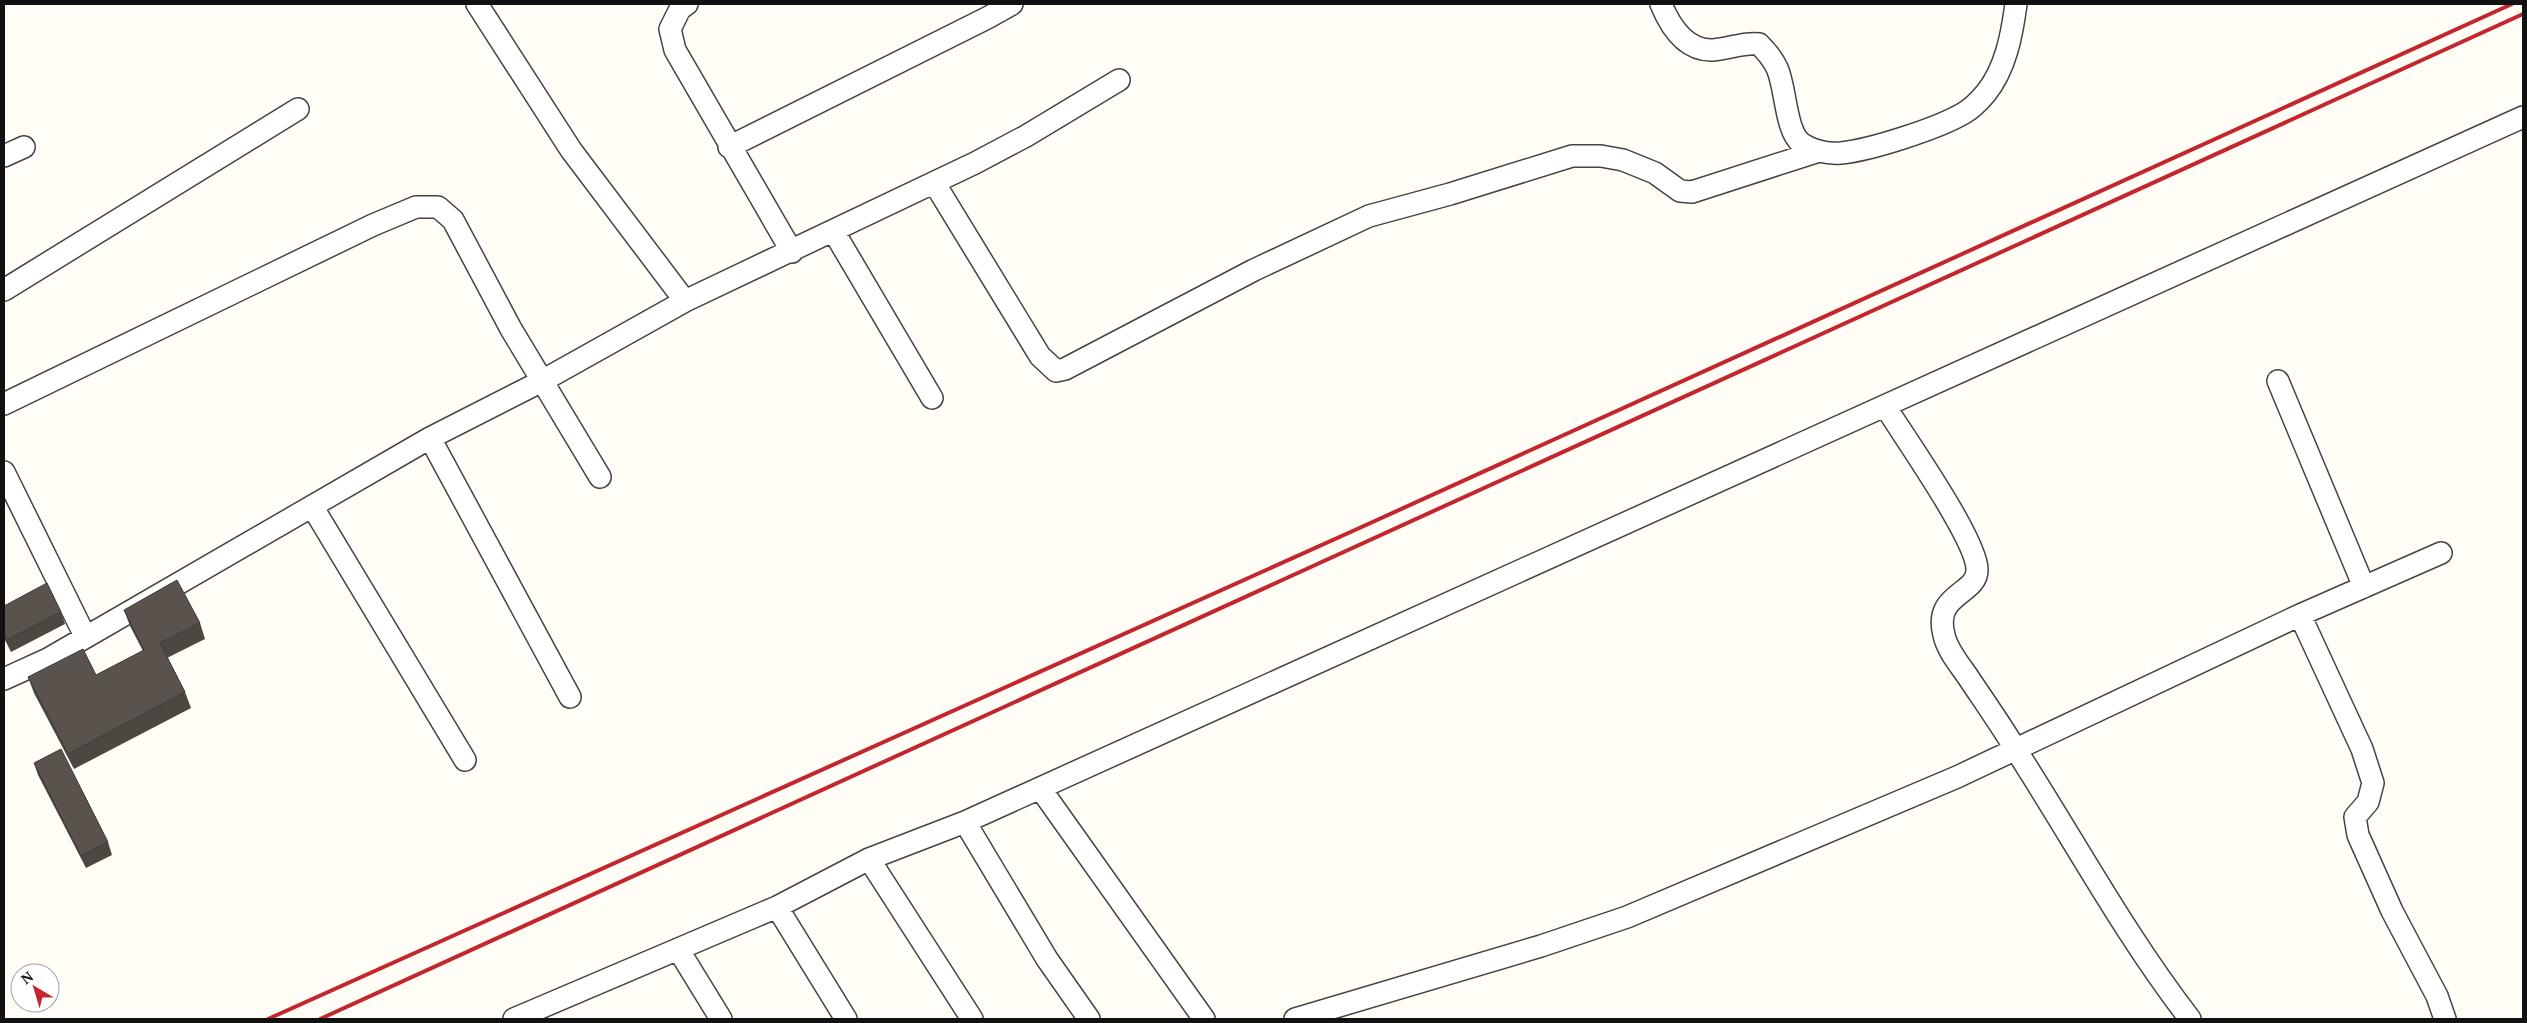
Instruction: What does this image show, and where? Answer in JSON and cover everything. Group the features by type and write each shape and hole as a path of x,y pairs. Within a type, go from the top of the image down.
{"street":[{"path":"477,4 571,150 685,301"},
{"path":"687,4 680,9 670,29 675,50 792,252"},
{"path":"729,146 1012,4"},
{"path":"1661,4 1678,34 1692,46 1712,50 1748,42 1759,44 1778,69 1792,129 1800,142 1819,151 1841,153 1872,147 1964,113 1986,93 1999,73 2009,45 2016,4"},
{"path":"4,679 30,669 430,438 542,381 685,301 935,184 1026,136 1119,80"},
{"path":"4,290 298,109"},
{"path":"514,1019 777,907 870,859 965,822 2523,117"},
{"path":"4,156 24,147"},
{"path":"935,184 1040,356 1056,371 1065,369 1254,270 1369,216 1450,194 1572,156 1601,156 1623,160 1655,173 1680,191 1692,192 1819,151"},
{"path":"4,404 373,224 416,207 438,207 452,220 486,285 600,477"},
{"path":"834,232 932,398"},
{"path":"2278,382 2364,587"},
{"path":"1885,406 1951,510 1975,557 1977,570 1973,582 1950,600 1942,617 1944,636 1956,659 2016,749 2161,981 2190,1019"},
{"path":"430,438 570,697"},
{"path":"4,472 85,636"},
{"path":"312,506 465,760"},
{"path":"1295,1019 1541,946 1627,917 1851,823 2016,749 2300,615 2441,553"},
{"path":"2300,615 2362,749 2373,783 2368,802 2356,817 2358,835 2392,911 2437,996 2445,1019"},
{"path":"1040,788 1204,1019"},
{"path":"965,822 1047,958 1089,1019"},
{"path":"870,859 972,1019"},
{"path":"777,907 846,1019"},
{"path":"678,949 721,1019"}],"building":[{"path":"177,580 200,623 160,643 185,692 68,754 28,677 83,649 96,675 144,650 124,610"},
{"path":"47,583 61,612 7,640 4,634 4,606"},
{"path":"61,749 108,842 81,856 34,763"}],"railway":[{"path":"268,1019 1355,530 2512,4"},
{"path":"320,1019 2523,14"}]}
